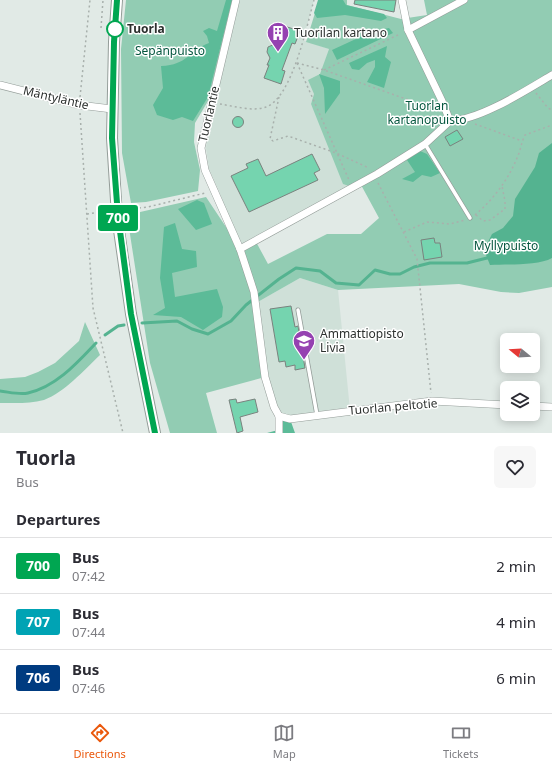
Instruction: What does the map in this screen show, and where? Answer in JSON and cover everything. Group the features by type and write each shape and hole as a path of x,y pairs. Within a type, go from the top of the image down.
{"main road":[{"path":"117,0 112,138 118,216 131,314 155,433"}],"street":[{"name":"Tuorlantie","path":"236,0 201,148 205,170 213,191 240,248 254,292 265,377 274,407 279,416"},
{"path":"402,0 408,30 450,121"},
{"path":"408,30 464,0"},
{"path":"240,248 377,174 425,144 450,121 464,120 552,75"},
{"name":"Mäntyläntie","path":"0,85 79,105 112,109"},
{"name":"Tuorlan peltotie","path":"279,416 290,419 432,401 500,405"},
{"path":"540,406 552,407"},
{"path":"279,416 279,433"}],"lane":[{"path":"425,144 470,218"},
{"path":"298,310 317,415"}],"path":[{"path":"90,0 79,105 93,308 123,433"},
{"path":"101,28 103,0"},
{"path":"314,0 296,63 279,97 270,139 273,141 288,136 336,153 376,171 378,182 418,259 432,401"},
{"path":"324,70 408,30"},
{"path":"296,63 324,70 438,111"},
{"path":"296,63 352,187"},
{"path":"531,87 548,108 552,110"},
{"path":"212,102 256,108 267,107 279,97"},
{"path":"464,120 522,141"},
{"path":"404,232 427,222 456,224 476,215 487,205 502,186 519,154 522,141 526,135 552,125"},
{"path":"476,215 483,221 490,220 505,209 502,186"},
{"path":"129,209 148,207 213,191"},
{"path":"87,214 108,211"}],"shaded area":[{"path":"226,0 232,0 208,97 193,121 182,117 173,120 157,115 153,105 163,88 161,66 177,63 209,43 207,36 203,31 209,28 217,31"},
{"path":"240,0 314,0 303,40 329,49 311,104 352,187 240,249 219,191 209,169 206,148 210,121"},
{"path":"318,0 343,0 346,5 384,14 387,18 381,21 345,15 317,18 314,13"},
{"path":"389,28 393,33 337,60 332,50 371,32"},
{"path":"387,46 385,57 391,62 384,88 367,82 375,67 375,60 367,63 359,70 352,69 349,63"},
{"path":"319,74 340,81 340,93 325,114 324,88"},
{"path":"552,143 552,258 546,261 531,263 490,265 484,250 492,234 503,228 513,216 515,199 535,167 539,153"},
{"path":"420,151 427,154 440,173 431,177 422,175 413,182 402,179 415,172 407,160"},
{"path":"197,200 204,203 212,224 196,230 178,209"},
{"path":"175,223 182,249 196,251 197,267 172,273 175,297 217,289 223,307 222,317 203,330 181,317 153,315 165,308 160,278 164,227"},
{"name":"Ammattiopisto Livia","path":"300,278 338,290 350,410 290,419 279,416 274,407 256,303"},
{"path":"279,416 290,419 295,433 267,433 278,430"}],"green space":[{"name":"Sepänpuisto","path":"126,0 233,0 208,101 195,123 194,142 200,170 198,191 146,202 131,203 122,153 121,49"},
{"path":"319,0 347,0 347,5 401,19 427,15 424,0 552,0 552,287 519,293 501,292 459,284 338,290 300,278 256,303 265,377 206,393 217,433 170,433 150,363 127,215 206,197 240,248 255,240 268,264 327,234 361,234 379,218 360,183 352,187 343,184 311,104 314,94 308,80 320,74 329,49 306,42"},
{"path":"85,322 100,355 59,392 44,400 28,403 0,403 0,379 25,377 55,363 79,341"}],"building":[{"path":"355,0 396,0 394,12 354,4"},
{"name":"Tuorilan kartano","path":"284,26 300,31 295,44 292,43 282,70 285,71 281,84 264,78 270,58 267,52 268,47 275,44 277,37 279,38"},
{"path":"238,116 242,118 244,122 242,126 238,128 234,126 232,122 234,118"},
{"path":"457,130 463,139 450,146 445,137"},
{"path":"312,154 320,170 314,173 318,180 249,212 231,176 248,168 246,164 258,159 266,176"},
{"path":"434,238 435,243 440,243 442,257 424,260 421,240"},
{"path":"291,306 295,327 298,326 305,368 295,370 295,365 286,367 285,361 279,362 270,309"},
{"path":"236,399 237,403 255,399 258,412 240,417 243,431 237,433 229,400"}],"waterway":[{"path":"142,323 177,321 192,329 208,334 231,321 246,305 279,279 296,268 320,271 336,283 359,285 375,270 390,274 400,274 414,267 430,263 467,263 491,257"},
{"path":"105,335 118,326 124,325"},
{"path":"0,391 25,394 38,390 57,380 66,373 96,343"}],"bus line":[{"name":"700","path":"117,0 114,42 112,138 113,167 131,314 144,386 155,433"}],"place":[{"name":"Tuorla","path":"115,29"},
{"name":"Tuorilan kartano","path":"278,52"},
{"name":"Ammattiopisto Livia","path":"304,360"}],"park label":[{"name":"Tuorlan kartanopuisto","path":"427,113"},
{"name":"Myllypuisto","path":"506,246"}]}
